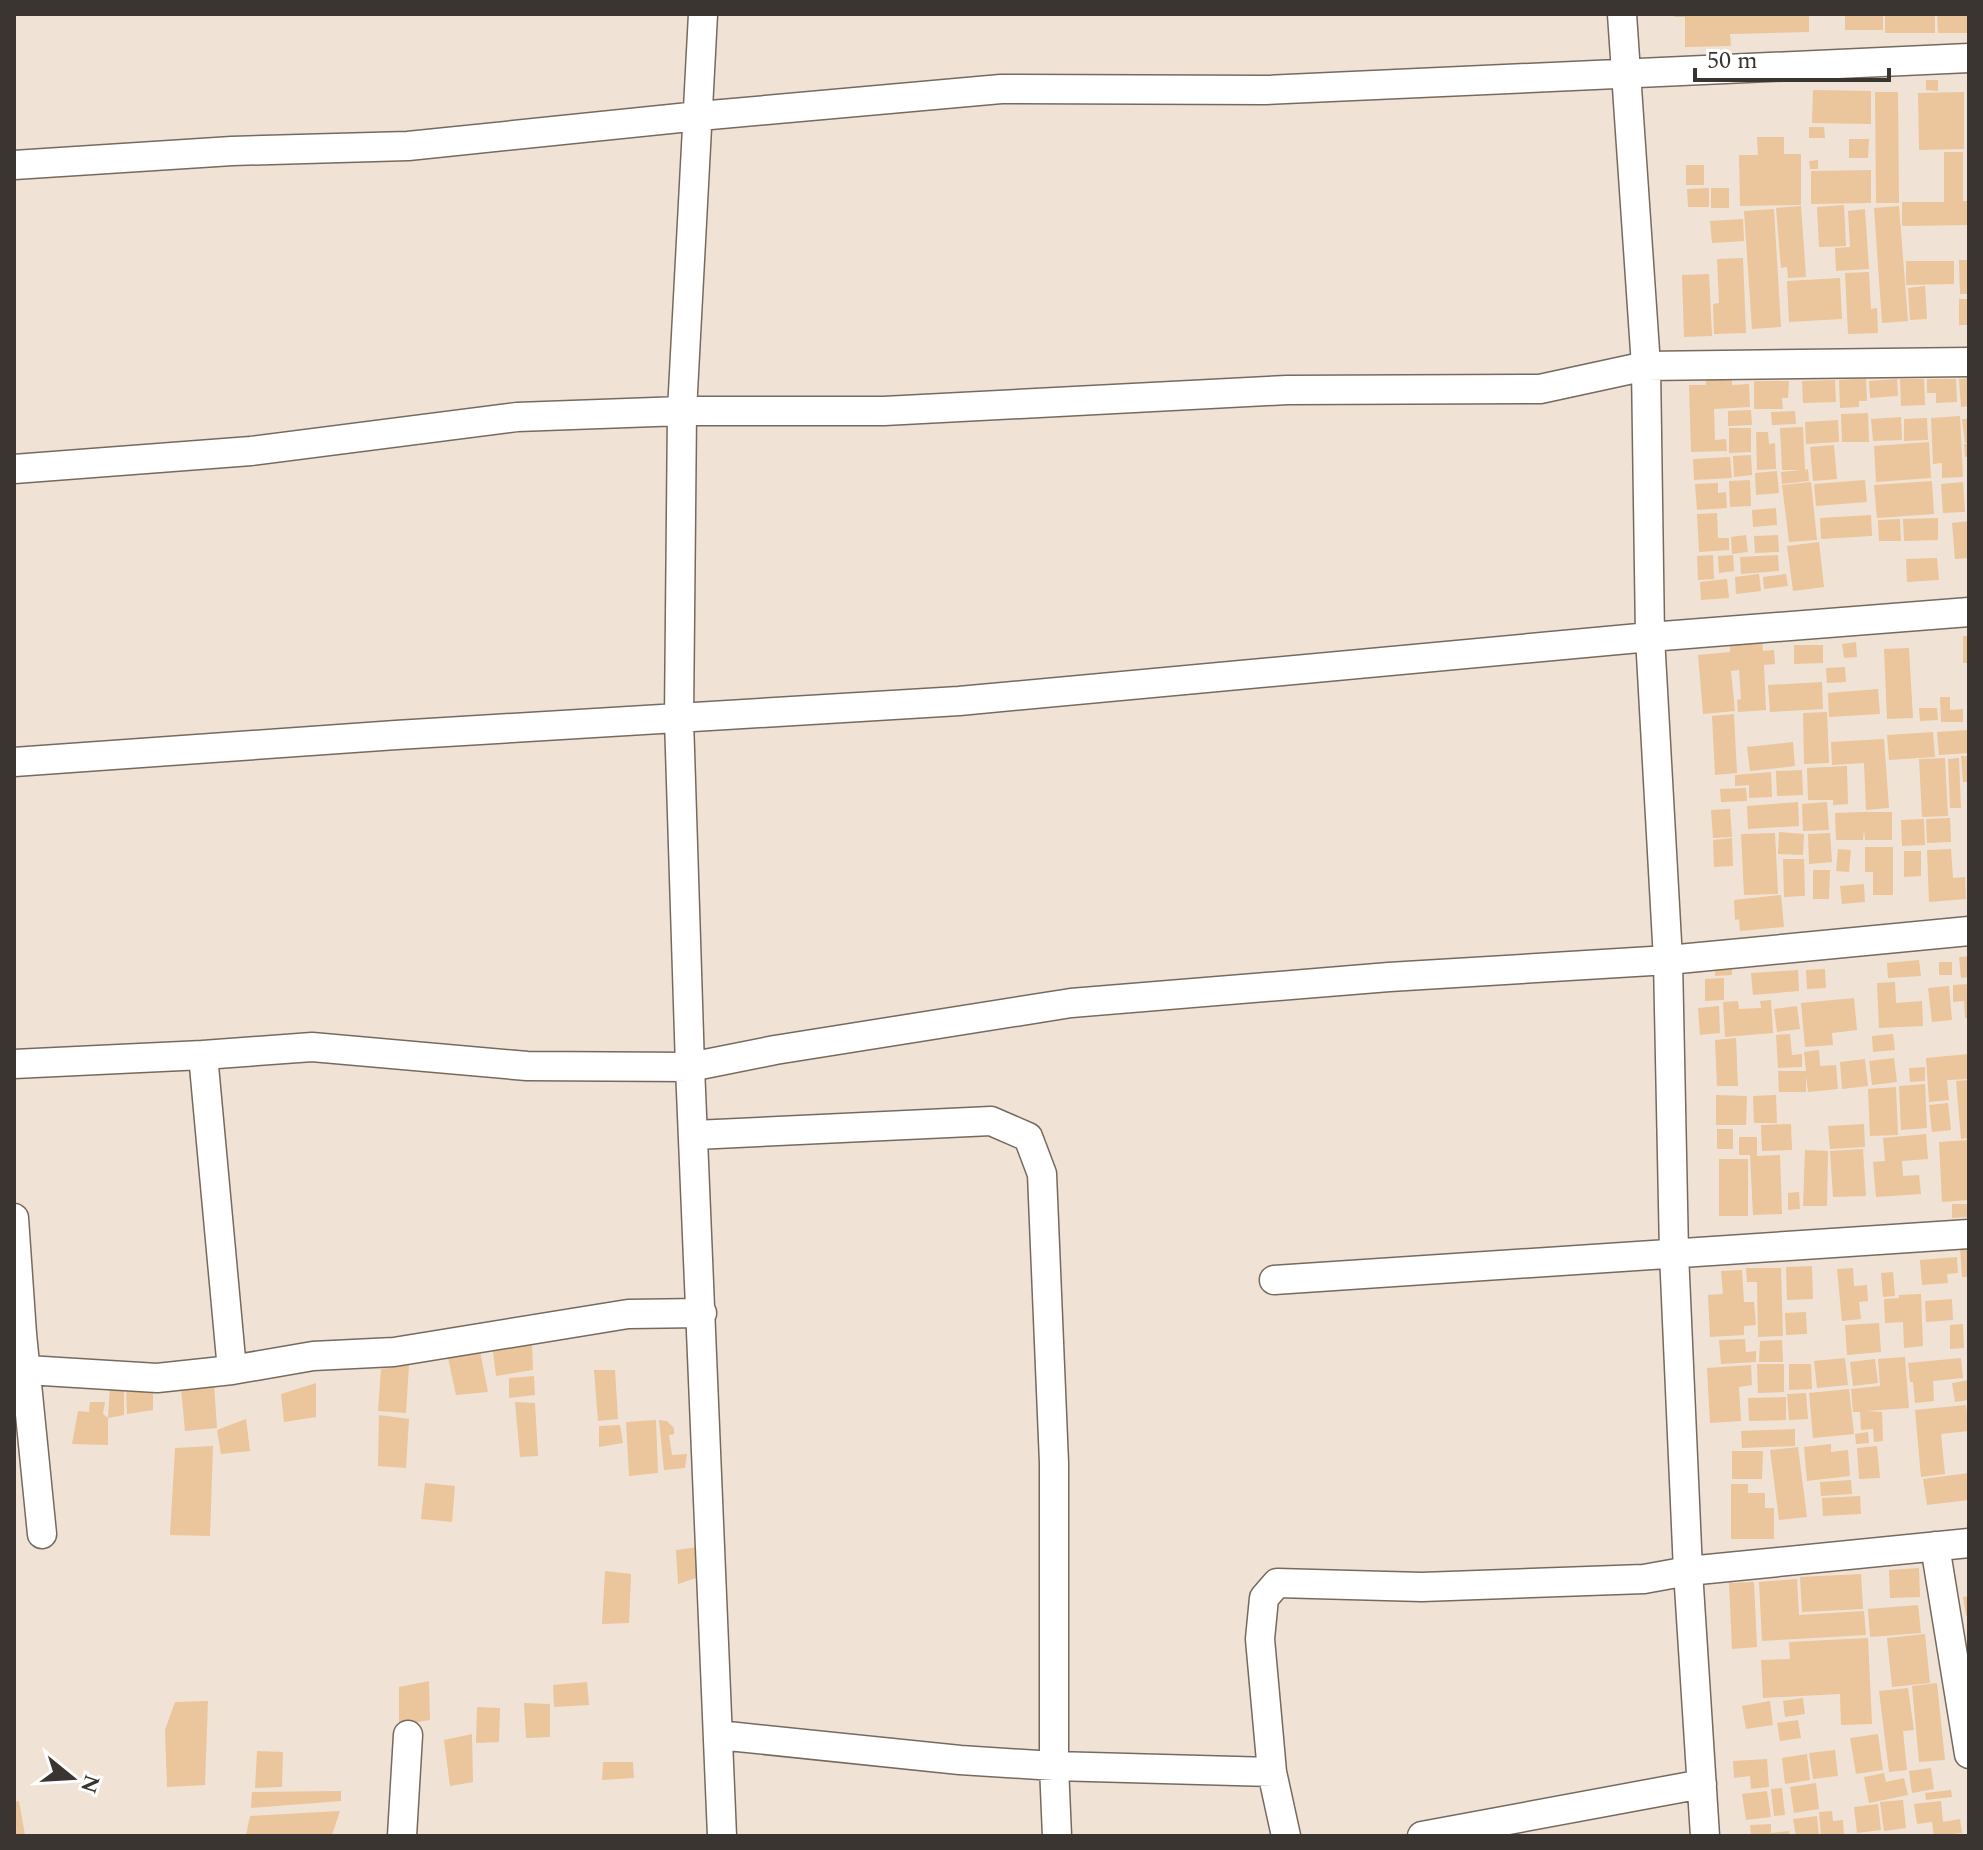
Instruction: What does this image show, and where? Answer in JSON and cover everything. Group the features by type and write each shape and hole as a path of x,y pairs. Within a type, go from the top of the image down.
{"street":[{"path":"703,14 682,411 679,719 722,1836"},
{"path":"1622,14 1646,366 1650,637 1668,960 1674,1253 1688,1571 1705,1836"},
{"path":"14,165 232,151 408,146 1001,89 1265,90 1969,58"},
{"path":"14,469 251,451 517,417 682,411 884,411 1287,390 1540,389 1646,366 1969,362"},
{"path":"14,762 1004,697 1650,637 1969,612"},
{"path":"14,1064 312,1047 527,1066 690,1067 775,1050 1071,1003 1389,977 1668,960 1969,931"},
{"path":"203,1055 232,1370"},
{"path":"695,1135 991,1121 1028,1137 1042,1174 1054,1463 1054,1766 1057,1836"},
{"path":"14,1218 18,1334 27,1370 42,1534"},
{"path":"1274,1280 1969,1234"},
{"path":"27,1370 157,1378 232,1370 313,1356 394,1352 628,1314 702,1313"},
{"path":"1286,1836 1272,1772 1260,1639 1264,1598 1277,1583 1422,1587 1644,1579 1688,1571 1969,1543"},
{"path":"1935,1546 1969,1754"},
{"path":"402,1836 408,1735"},
{"path":"718,1735 960,1760 1272,1772"},
{"path":"1422,1836 1702,1784"}],"building":[{"path":"1674,14 1809,14 1809,32 1730,34 1731,46 1685,47 1685,17 1674,17"},
{"path":"1845,14 1883,14 1883,30 1845,30"},
{"path":"1885,14 1935,14 1935,33 1885,33"},
{"path":"1937,14 1967,14 1967,33 1938,33"},
{"path":"1926,80 1938,80 1938,91 1926,90"},
{"path":"1813,90 1871,91 1871,124 1812,123"},
{"path":"1875,92 1898,92 1899,203 1876,203"},
{"path":"1964,92 1964,149 1919,150 1918,93"},
{"path":"1809,127 1824,127 1825,138 1809,138"},
{"path":"1757,137 1784,137 1784,154 1801,154 1801,205 1740,206 1739,155 1758,155"},
{"path":"1849,139 1869,139 1868,158 1849,158"},
{"path":"1944,152 1963,152 1963,201 1969,201 1969,225 1902,226 1902,202 1944,202"},
{"path":"1818,160 1818,169 1810,169 1809,161"},
{"path":"1686,165 1704,165 1704,185 1686,185"},
{"path":"1871,170 1871,203 1811,204 1811,171"},
{"path":"1709,188 1709,207 1688,207 1687,189"},
{"path":"1711,188 1729,188 1729,208 1711,208"},
{"path":"1844,205 1846,246 1819,247 1817,207"},
{"path":"1801,206 1806,277 1788,278 1787,267 1781,268 1776,208"},
{"path":"1899,206 1908,321 1882,323 1874,208"},
{"path":"1774,209 1781,327 1752,329 1744,211"},
{"path":"1865,209 1869,269 1836,271 1835,248 1850,247 1848,211"},
{"path":"1743,219 1744,241 1712,243 1710,221"},
{"path":"1743,258 1746,333 1714,334 1713,304 1719,303 1717,259"},
{"path":"1959,260 1969,260 1969,294 1960,294"},
{"path":"1906,261 1954,261 1954,284 1906,285"},
{"path":"1869,272 1871,309 1877,308 1878,333 1848,334 1845,273"},
{"path":"1709,274 1712,336 1684,337 1682,275"},
{"path":"1840,278 1842,319 1789,322 1787,281"},
{"path":"1925,286 1927,319 1910,320 1908,288"},
{"path":"1959,299 1969,299 1969,325 1959,325"},
{"path":"1732,375 1732,385 1749,384 1750,407 1714,409 1715,440 1726,439 1727,451 1691,452 1689,385 1706,385 1706,377"},
{"path":"1866,378 1867,401 1859,401 1859,407 1840,408 1839,380"},
{"path":"1969,378 1969,406 1961,407 1959,379"},
{"path":"1897,379 1898,396 1870,398 1869,381"},
{"path":"1900,379 1924,379 1925,405 1901,406"},
{"path":"1927,379 1956,379 1957,402 1936,403 1936,393 1927,393"},
{"path":"1835,380 1836,402 1803,403 1802,381"},
{"path":"1754,381 1789,381 1788,398 1782,398 1783,409 1754,409"},
{"path":"1751,410 1752,425 1728,426 1728,411"},
{"path":"1795,411 1796,424 1772,425 1771,412"},
{"path":"1868,413 1869,442 1842,442 1841,414"},
{"path":"1960,416 1963,477 1942,478 1942,463 1933,464 1931,418"},
{"path":"1901,417 1902,440 1873,441 1871,419"},
{"path":"1927,418 1928,440 1904,441 1904,419"},
{"path":"1962,419 1969,419 1969,443 1965,443"},
{"path":"1838,420 1839,442 1806,444 1805,422"},
{"path":"1803,427 1805,470 1808,469 1809,481 1782,484 1781,472 1801,470 1782,470 1780,428"},
{"path":"1729,428 1751,428 1751,452 1729,453"},
{"path":"1756,432 1768,432 1769,444 1775,443 1776,469 1757,470"},
{"path":"1929,442 1931,478 1876,482 1874,446"},
{"path":"1964,444 1969,444 1969,457 1965,457"},
{"path":"1834,445 1837,479 1813,481 1810,447"},
{"path":"1751,455 1752,475 1734,477 1733,456"},
{"path":"1730,457 1732,478 1694,480 1693,459"},
{"path":"1777,471 1779,493 1756,495 1755,473"},
{"path":"1750,480 1751,506 1730,507 1729,481"},
{"path":"1865,480 1867,502 1816,506 1814,484"},
{"path":"1932,481 1934,514 1877,518 1874,485"},
{"path":"1811,482 1817,540 1789,542 1782,485"},
{"path":"1963,482 1965,512 1943,513 1941,484"},
{"path":"1718,483 1718,493 1726,492 1727,508 1697,510 1695,484"},
{"path":"1776,508 1777,525 1753,527 1752,510"},
{"path":"1717,513 1718,538 1729,538 1729,550 1699,552 1697,514"},
{"path":"1871,515 1872,536 1821,539 1820,518"},
{"path":"1938,518 1938,540 1904,541 1903,519"},
{"path":"1900,519 1901,541 1879,541 1878,520"},
{"path":"1969,521 1969,558 1955,559 1952,523"},
{"path":"1746,535 1748,552 1732,554 1731,537"},
{"path":"1778,535 1779,552 1755,553 1754,536"},
{"path":"1819,542 1824,587 1793,591 1787,546"},
{"path":"1713,555 1714,579 1698,580 1697,556"},
{"path":"1733,555 1734,571 1719,573 1718,556"},
{"path":"1778,555 1779,571 1741,574 1740,557"},
{"path":"1937,558 1939,580 1907,582 1906,559"},
{"path":"1759,574 1761,591 1736,594 1735,577"},
{"path":"1786,574 1788,586 1764,589 1763,577"},
{"path":"1727,579 1729,598 1701,600 1700,582"},
{"path":"1963,636 1969,636 1969,663 1963,663"},
{"path":"1762,640 1763,651 1774,650 1775,664 1764,665 1766,710 1738,712 1737,700 1741,699 1739,670 1731,671 1735,711 1703,714 1698,655 1730,652 1730,642"},
{"path":"1856,642 1857,657 1844,658 1842,644"},
{"path":"1794,645 1823,645 1823,663 1794,664"},
{"path":"1909,648 1913,718 1887,719 1884,649"},
{"path":"1845,667 1846,682 1827,683 1826,668"},
{"path":"1822,682 1823,709 1770,712 1768,685"},
{"path":"1878,689 1880,714 1829,717 1828,693"},
{"path":"1940,697 1950,697 1950,710 1963,709 1963,722 1941,722"},
{"path":"1919,708 1937,708 1938,720 1920,721"},
{"path":"1827,712 1829,763 1804,764 1803,713"},
{"path":"1734,714 1737,773 1715,775 1712,716"},
{"path":"1968,730 1969,753 1939,755 1937,732"},
{"path":"1933,732 1935,757 1889,760 1887,735"},
{"path":"1884,739 1889,808 1866,810 1864,763 1832,765 1831,742"},
{"path":"1793,742 1795,766 1750,771 1747,747"},
{"path":"1961,756 1969,756 1969,782 1963,782"},
{"path":"1945,758 1948,816 1922,817 1919,759"},
{"path":"1959,758 1961,808 1950,808 1948,759"},
{"path":"1847,766 1848,804 1833,805 1833,800 1808,800 1807,768"},
{"path":"1802,770 1803,795 1777,796 1776,771"},
{"path":"1771,772 1772,797 1749,798 1749,785 1735,786 1735,775"},
{"path":"1746,788 1747,801 1721,802 1720,789"},
{"path":"1798,802 1799,826 1748,829 1747,806"},
{"path":"1827,802 1829,830 1803,831 1802,804"},
{"path":"1730,809 1732,837 1713,838 1711,810"},
{"path":"1892,812 1892,840 1865,840 1864,830 1863,840 1836,840 1835,813"},
{"path":"1950,818 1951,842 1927,843 1926,819"},
{"path":"1924,819 1925,845 1902,846 1901,820"},
{"path":"1779,832 1804,834 1803,855 1778,854"},
{"path":"1775,833 1778,894 1744,895 1741,834"},
{"path":"1830,833 1832,862 1809,864 1808,834"},
{"path":"1732,838 1733,866 1714,867 1713,840"},
{"path":"1865,847 1893,847 1893,895 1873,895 1873,872 1865,872"},
{"path":"1838,849 1851,850 1849,872 1836,871"},
{"path":"1951,849 1953,878 1965,877 1966,899 1929,902 1927,850"},
{"path":"1904,851 1921,851 1921,876 1904,877"},
{"path":"1783,859 1804,859 1805,896 1784,897"},
{"path":"1813,870 1830,870 1829,899 1813,899"},
{"path":"1864,884 1865,902 1842,904 1840,886"},
{"path":"1781,895 1784,927 1740,931 1739,919 1735,920 1734,900"},
{"path":"1969,956 1969,977 1961,978 1959,957"},
{"path":"1919,960 1921,976 1888,978 1887,963"},
{"path":"1939,962 1952,962 1952,975 1939,975"},
{"path":"1715,964 1732,964 1732,975 1715,976"},
{"path":"1825,969 1826,988 1807,989 1806,970"},
{"path":"1798,970 1799,991 1753,995 1751,973"},
{"path":"1724,978 1724,1000 1705,1001 1705,979"},
{"path":"1895,982 1896,1003 1922,1001 1923,1026 1879,1028 1877,983"},
{"path":"1969,984 1969,1018 1965,1018 1964,1001 1953,1002 1953,985"},
{"path":"1949,986 1952,1020 1932,1022 1928,988"},
{"path":"1854,998 1857,1030 1832,1033 1833,1045 1805,1047 1801,1003"},
{"path":"1771,1000 1773,1033 1725,1037 1723,1002 1738,1001 1739,1009 1761,1008 1760,1001"},
{"path":"1719,1006 1720,1033 1700,1035 1698,1008"},
{"path":"1797,1006 1800,1029 1777,1032 1774,1009"},
{"path":"1790,1034 1792,1055 1802,1054 1802,1067 1778,1068 1776,1035"},
{"path":"1893,1034 1895,1050 1873,1052 1872,1036"},
{"path":"1736,1038 1738,1086 1717,1086 1715,1040"},
{"path":"1819,1050 1820,1066 1836,1065 1838,1089 1808,1092 1806,1076 1806,1092 1779,1092 1778,1071 1806,1071 1804,1052"},
{"path":"1969,1054 1969,1079 1947,1080 1949,1100 1929,1102 1926,1058"},
{"path":"1894,1058 1897,1082 1872,1085 1869,1061"},
{"path":"1865,1059 1868,1086 1842,1089 1840,1062"},
{"path":"1925,1067 1925,1081 1910,1082 1909,1068"},
{"path":"1969,1080 1969,1138 1961,1139 1956,1081"},
{"path":"1925,1084 1927,1128 1901,1130 1899,1086"},
{"path":"1896,1087 1898,1135 1870,1136 1868,1089"},
{"path":"1716,1095 1747,1096 1746,1125 1716,1125"},
{"path":"1776,1095 1777,1123 1754,1123 1753,1096"},
{"path":"1948,1103 1951,1130 1932,1132 1929,1105"},
{"path":"1791,1124 1792,1150 1762,1151 1761,1125"},
{"path":"1864,1124 1865,1147 1830,1149 1828,1126"},
{"path":"1717,1129 1733,1129 1733,1149 1717,1149"},
{"path":"1926,1134 1928,1159 1902,1161 1903,1176 1919,1175 1921,1194 1876,1197 1873,1162 1885,1161 1883,1138"},
{"path":"1739,1137 1757,1137 1757,1156 1780,1155 1782,1214 1753,1215 1750,1155 1739,1155"},
{"path":"1969,1140 1969,1200 1942,1202 1939,1142"},
{"path":"1863,1149 1866,1196 1833,1197 1830,1151"},
{"path":"1805,1150 1828,1151 1827,1206 1803,1206"},
{"path":"1719,1159 1748,1159 1748,1216 1719,1216"},
{"path":"1799,1192 1800,1209 1788,1210 1788,1193"},
{"path":"1952,1204 1969,1204 1969,1217 1952,1218"},
{"path":"1960,1247 1969,1247 1969,1277 1962,1277"},
{"path":"1957,1257 1958,1273 1947,1274 1948,1283 1922,1285 1920,1260"},
{"path":"1812,1266 1813,1299 1787,1300 1786,1267"},
{"path":"1746,1268 1781,1268 1783,1336 1758,1337 1757,1282 1747,1282"},
{"path":"1853,1268 1854,1286 1867,1285 1868,1301 1859,1302 1861,1319 1842,1321 1837,1269"},
{"path":"1742,1270 1744,1302 1754,1302 1756,1325 1744,1326 1744,1335 1710,1337 1708,1295 1723,1294 1721,1271"},
{"path":"1893,1272 1895,1296 1883,1297 1881,1273"},
{"path":"1921,1294 1923,1346 1904,1348 1903,1322 1885,1323 1884,1299"},
{"path":"1952,1299 1953,1320 1926,1322 1925,1301"},
{"path":"1806,1312 1807,1334 1786,1335 1785,1313"},
{"path":"1879,1323 1881,1352 1847,1355 1845,1325"},
{"path":"1963,1324 1964,1348 1950,1349 1950,1325"},
{"path":"1745,1339 1746,1352 1756,1351 1756,1362 1721,1364 1719,1340"},
{"path":"1782,1340 1783,1362 1759,1362 1760,1341"},
{"path":"532,1341 533,1370 496,1376 492,1344"},
{"path":"480,1351 488,1392 456,1395 448,1358"},
{"path":"1905,1357 1909,1408 1866,1411 1882,1412 1883,1441 1874,1442 1873,1429 1861,1430 1860,1412 1853,1412 1851,1389 1880,1386 1878,1359"},
{"path":"1845,1358 1848,1385 1817,1388 1814,1361"},
{"path":"1961,1358 1963,1378 1933,1381 1934,1401 1915,1403 1908,1363"},
{"path":"1875,1359 1878,1383 1853,1386 1850,1362"},
{"path":"1757,1364 1784,1364 1784,1392 1758,1393"},
{"path":"1789,1364 1811,1364 1812,1389 1789,1390"},
{"path":"409,1365 406,1413 378,1411 381,1369"},
{"path":"1751,1365 1752,1385 1739,1387 1741,1421 1710,1423 1707,1368"},
{"path":"594,1370 615,1370 618,1419 598,1421"},
{"path":"534,1376 535,1395 509,1398 509,1378"},
{"path":"1969,1380 1969,1400 1955,1402 1952,1383"},
{"path":"214,1383 217,1428 185,1431 181,1388"},
{"path":"316,1383 316,1417 284,1422 281,1394"},
{"path":"110,1385 124,1388 124,1415 108,1418"},
{"path":"126,1387 153,1387 153,1410 127,1414"},
{"path":"1849,1389 1854,1434 1813,1438 1809,1393"},
{"path":"1806,1393 1808,1419 1789,1420 1787,1394"},
{"path":"1786,1397 1786,1420 1749,1421 1748,1398"},
{"path":"90,1402 105,1402 103,1414 108,1418 108,1445 72,1444 78,1411 89,1412"},
{"path":"515,1402 535,1403 538,1456 520,1457"},
{"path":"1966,1405 1969,1431 1941,1434 1945,1474 1921,1477 1915,1410"},
{"path":"379,1415 409,1419 406,1468 378,1466"},
{"path":"246,1419 250,1451 221,1454 217,1430"},
{"path":"656,1420 658,1473 629,1476 626,1422"},
{"path":"659,1420 667,1421 674,1428 674,1434 669,1435 672,1455 687,1454 685,1468 664,1470"},
{"path":"620,1425 623,1443 599,1447 599,1426"},
{"path":"1795,1429 1795,1446 1742,1448 1741,1431"},
{"path":"1868,1432 1869,1443 1856,1444 1855,1434"},
{"path":"1831,1444 1831,1452 1848,1450 1850,1476 1807,1481 1804,1447"},
{"path":"213,1446 210,1536 170,1535 175,1448"},
{"path":"1877,1446 1880,1478 1859,1479 1857,1448"},
{"path":"1798,1447 1807,1517 1779,1520 1770,1450"},
{"path":"1732,1451 1763,1451 1762,1479 1732,1479"},
{"path":"1969,1473 1969,1500 1927,1505 1923,1479"},
{"path":"1851,1480 1852,1494 1821,1496 1820,1482"},
{"path":"425,1483 455,1486 452,1522 421,1519"},
{"path":"1731,1484 1748,1484 1748,1493 1765,1493 1765,1508 1774,1508 1774,1539 1731,1539"},
{"path":"1860,1496 1861,1514 1823,1516 1822,1498"},
{"path":"698,1547 696,1578 678,1584 676,1550"},
{"path":"1919,1568 1920,1597 1890,1598 1889,1570"},
{"path":"605,1571 631,1574 629,1623 602,1624"},
{"path":"1861,1574 1863,1609 1802,1612 1800,1577"},
{"path":"1797,1579 1799,1615 1864,1611 1866,1635 1762,1641 1759,1582"},
{"path":"1754,1582 1757,1647 1732,1649 1729,1583"},
{"path":"1969,1596 1969,1616 1966,1616 1963,1597"},
{"path":"1918,1605 1921,1633 1870,1637 1868,1609"},
{"path":"1925,1634 1930,1683 1892,1687 1887,1638"},
{"path":"1868,1638 1872,1724 1841,1725 1840,1694 1763,1698 1761,1660 1790,1659 1789,1642"},
{"path":"429,1681 430,1720 399,1725 399,1687"},
{"path":"587,1682 589,1705 554,1707 553,1685"},
{"path":"1937,1683 1945,1760 1919,1762 1912,1686"},
{"path":"1908,1688 1914,1730 1903,1731 1907,1770 1889,1772 1879,1691"},
{"path":"1803,1698 1805,1714 1785,1717 1783,1701"},
{"path":"208,1701 205,1785 167,1787 165,1730 175,1702"},
{"path":"1770,1701 1773,1725 1746,1729 1742,1706"},
{"path":"524,1703 550,1704 550,1737 526,1738"},
{"path":"477,1707 500,1708 499,1742 476,1743"},
{"path":"1798,1720 1801,1738 1780,1741 1777,1723"},
{"path":"472,1734 473,1782 450,1786 444,1740"},
{"path":"1878,1734 1883,1770 1856,1774 1850,1738"},
{"path":"1835,1750 1838,1776 1813,1779 1809,1753"},
{"path":"257,1751 283,1752 282,1787 255,1788"},
{"path":"1807,1754 1810,1780 1785,1784 1782,1758"},
{"path":"1767,1759 1769,1787 1751,1789 1750,1776 1734,1778 1733,1761"},
{"path":"603,1762 633,1762 634,1778 602,1780"},
{"path":"1931,1768 1934,1789 1912,1793 1909,1771"},
{"path":"1884,1773 1886,1782 1904,1778 1908,1795 1869,1803 1864,1777"},
{"path":"1816,1783 1819,1809 1794,1813 1790,1787"},
{"path":"1782,1788 1785,1815 1774,1816 1771,1789"},
{"path":"1951,1790 1952,1797 1926,1800 1925,1793"},
{"path":"341,1791 341,1801 251,1808 252,1792"},
{"path":"1767,1791 1771,1817 1746,1820 1742,1794"},
{"path":"1903,1800 1906,1828 1884,1831 1880,1802"},
{"path":"19,1801 25,1835 14,1836 14,1802"},
{"path":"1941,1801 1943,1822 1960,1819 1962,1833 1934,1836 1932,1822 1917,1824 1914,1804"},
{"path":"1878,1804 1881,1830 1857,1833 1854,1807"},
{"path":"340,1811 332,1835 246,1835 250,1816"},
{"path":"1832,1811 1833,1821 1843,1820 1844,1835 1821,1836 1819,1812"},
{"path":"1817,1816 1819,1836 1796,1836 1793,1819"},
{"path":"1771,1824 1771,1833 1789,1831 1790,1836 1751,1836 1750,1825"}]}
